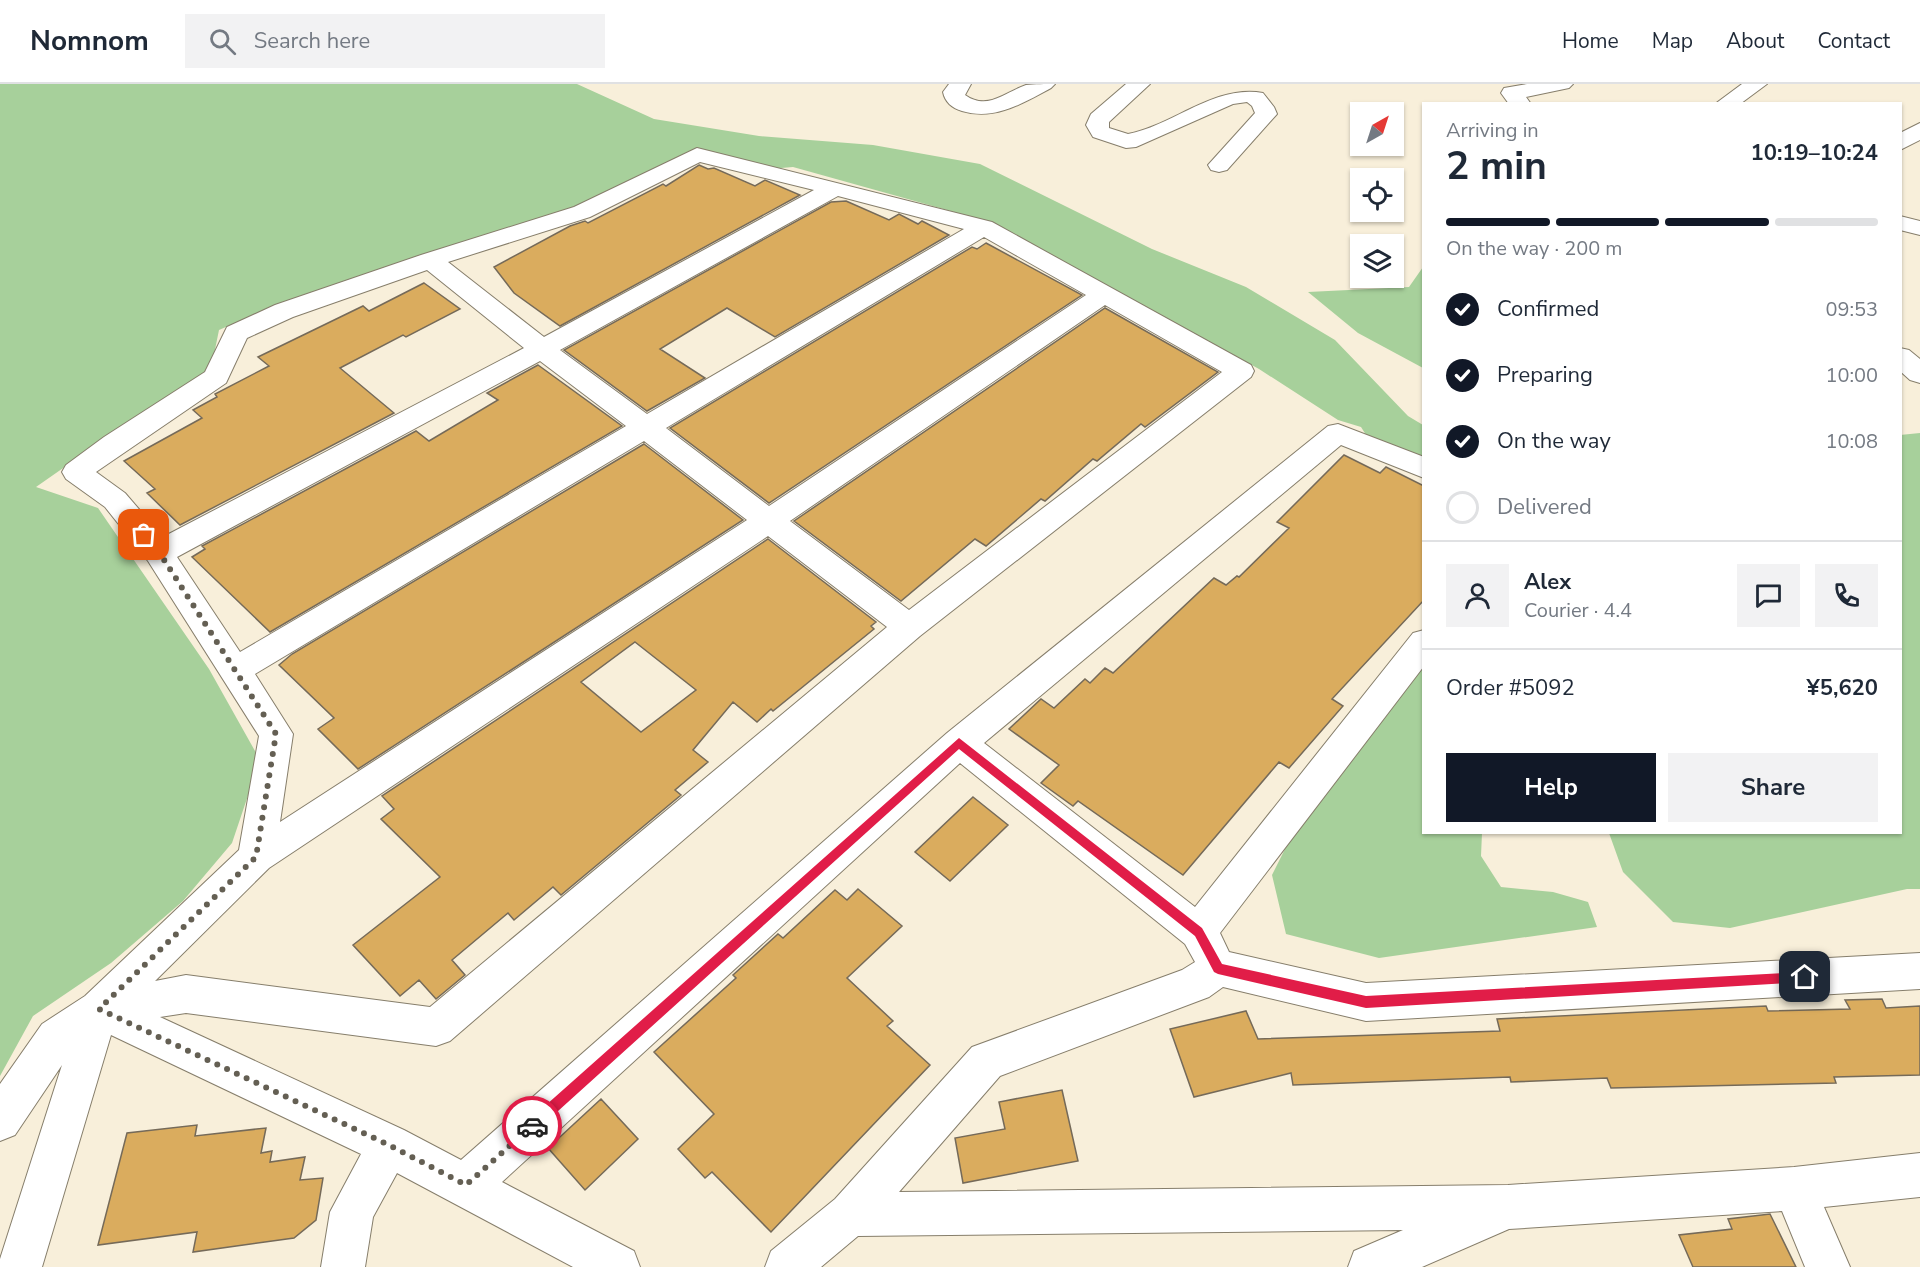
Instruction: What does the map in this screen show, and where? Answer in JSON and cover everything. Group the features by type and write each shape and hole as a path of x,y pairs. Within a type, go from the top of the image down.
{"street":[{"path":"960,84 954,92 955,98 962,104 987,109 1044,84"},
{"path":"1139,84 1099,119 1097,125 1101,132 1126,141 1136,140 1224,99 1239,95 1251,95 1259,99 1264,105 1266,114 1219,165"},
{"path":"1519,102 1512,93 1562,84"},
{"path":"1728,102 1756,84"},
{"path":"1902,142 1920,129"},
{"path":"99,1009 186,994 436,1027 909,627 1241,371 984,227 697,155 582,212 430,260 284,311 236,333 216,377 114,444 76,472 115,500 159,552 276,734 256,857"},
{"path":"159,552 542,349 835,188"},
{"path":"1902,224 1920,228"},
{"path":"234,671 984,227"},
{"path":"430,260 645,428 909,627"},
{"path":"0,1120 56,1038 99,1009 256,857 768,521 1104,294"},
{"path":"1902,358 1920,374"},
{"path":"466,1185 959,743 1338,433 1422,467"},
{"path":"1198,932 1422,645"},
{"path":"959,743 1198,932 1218,968"},
{"path":"787,1267 850,1214 987,1061 1195,984 1218,968 1366,1002 1920,971"},
{"path":"99,1009 389,1145 618,1267"},
{"path":"20,1267 99,1009"},
{"path":"343,1267 352,1212 389,1145"},
{"path":"850,1214 1508,1207 1794,1189 1920,1175"},
{"path":"1794,1189 1828,1267"},
{"path":"1370,1267 1508,1207"}],"green space":[{"path":"0,84 577,84 654,119 759,136 873,145 980,164 1152,249 1246,287 1335,340 1408,416 1422,424 1422,460 1368,438 1361,427 1338,420 1259,369 990,222 793,167 769,169 695,150 580,206 276,305 219,330 210,374 109,436 36,487 98,508 209,669 260,760 232,843 183,901 111,963 33,1016 0,1076"},
{"path":"1422,268 1422,367 1358,333 1308,292 1404,288 1409,287"},
{"path":"1920,433 1920,889 1907,889 1730,928 1673,922 1623,872 1609,834 1902,834 1902,435"},
{"path":"1422,669 1422,834 1482,834 1481,856 1501,887 1553,892 1588,902 1597,927 1379,958 1286,934 1272,875 1295,829 1407,678"}],"building":[{"path":"699,165 708,169 714,168 755,186 765,180 800,195 560,326 514,293 494,267 570,226 585,221 588,223 663,184 666,186"},
{"path":"846,201 889,220 899,214 918,224 922,221 949,235 775,337 727,308 660,349 705,378 647,411 564,350 831,202"},
{"path":"986,243 1082,295 769,503 670,428 972,247 977,249"},
{"path":"424,283 460,309 406,337 403,335 340,368 394,413 180,525 147,493 155,489 124,461 202,418 193,410 217,397 215,394 269,366 258,357 363,306 369,311"},
{"path":"1105,308 1218,372 1145,427 1141,424 1097,461 1093,459 1045,501 1041,499 986,546 975,539 901,601 794,521"},
{"path":"538,365 622,426 270,632 192,557 205,549 202,546 416,431 429,441 498,400 487,393"},
{"path":"644,444 743,520 358,769 318,729 334,718 279,665 292,654"},
{"path":"1344,455 1380,473 1386,467 1422,485 1422,602 1332,699 1343,706 1289,768 1279,762 1183,875 1078,801 1073,806 1041,783 1059,765 1009,729 1041,699 1054,708 1085,679 1090,683 1105,668 1113,673 1214,578 1226,585 1237,576 1239,577 1289,528 1277,522"},
{"path":"768,539 876,622 871,626 874,629 757,722 733,702 693,750 708,762 675,790 681,795 561,895 553,887 514,920 508,913 452,960 465,975 436,999 419,980 400,996 353,945 440,877 381,819 394,809 382,796","holes":["635,642 696,690 641,732 581,682"]},
{"path":"973,797 1008,825 950,881 915,852"},
{"path":"858,889 902,926 847,978 893,1021 887,1026 930,1065 771,1232 712,1172 705,1178 678,1149 714,1114 654,1052 736,978 733,975 778,934 783,938 835,890 847,900"},
{"path":"1882,999 1886,1008 1920,1006 1920,1075 1834,1077 1836,1083 1611,1088 1607,1078 1511,1082 1510,1077 1293,1085 1291,1073 1194,1097 1170,1029 1246,1011 1258,1039 1500,1031 1497,1019 1766,1006 1768,1011 1850,1009 1845,1000"},
{"path":"1062,1090 1078,1161 963,1183 955,1138 1005,1129 999,1102"},
{"path":"601,1099 638,1139 585,1190 548,1148"},
{"path":"197,1125 195,1136 266,1128 261,1153 272,1151 270,1162 305,1157 300,1180 323,1178 316,1220 294,1238 193,1252 197,1232 98,1245 127,1133"},
{"path":"1770,1214 1796,1267 1693,1267 1679,1235 1732,1229 1728,1219"}],"way so far":[{"path":"144,535 159,552 276,734 256,857 99,1009 389,1145 466,1185 532,1126"}],"route":[{"path":"532,1126 959,743 1198,932 1218,968 1366,1002 1805,977"}]}
